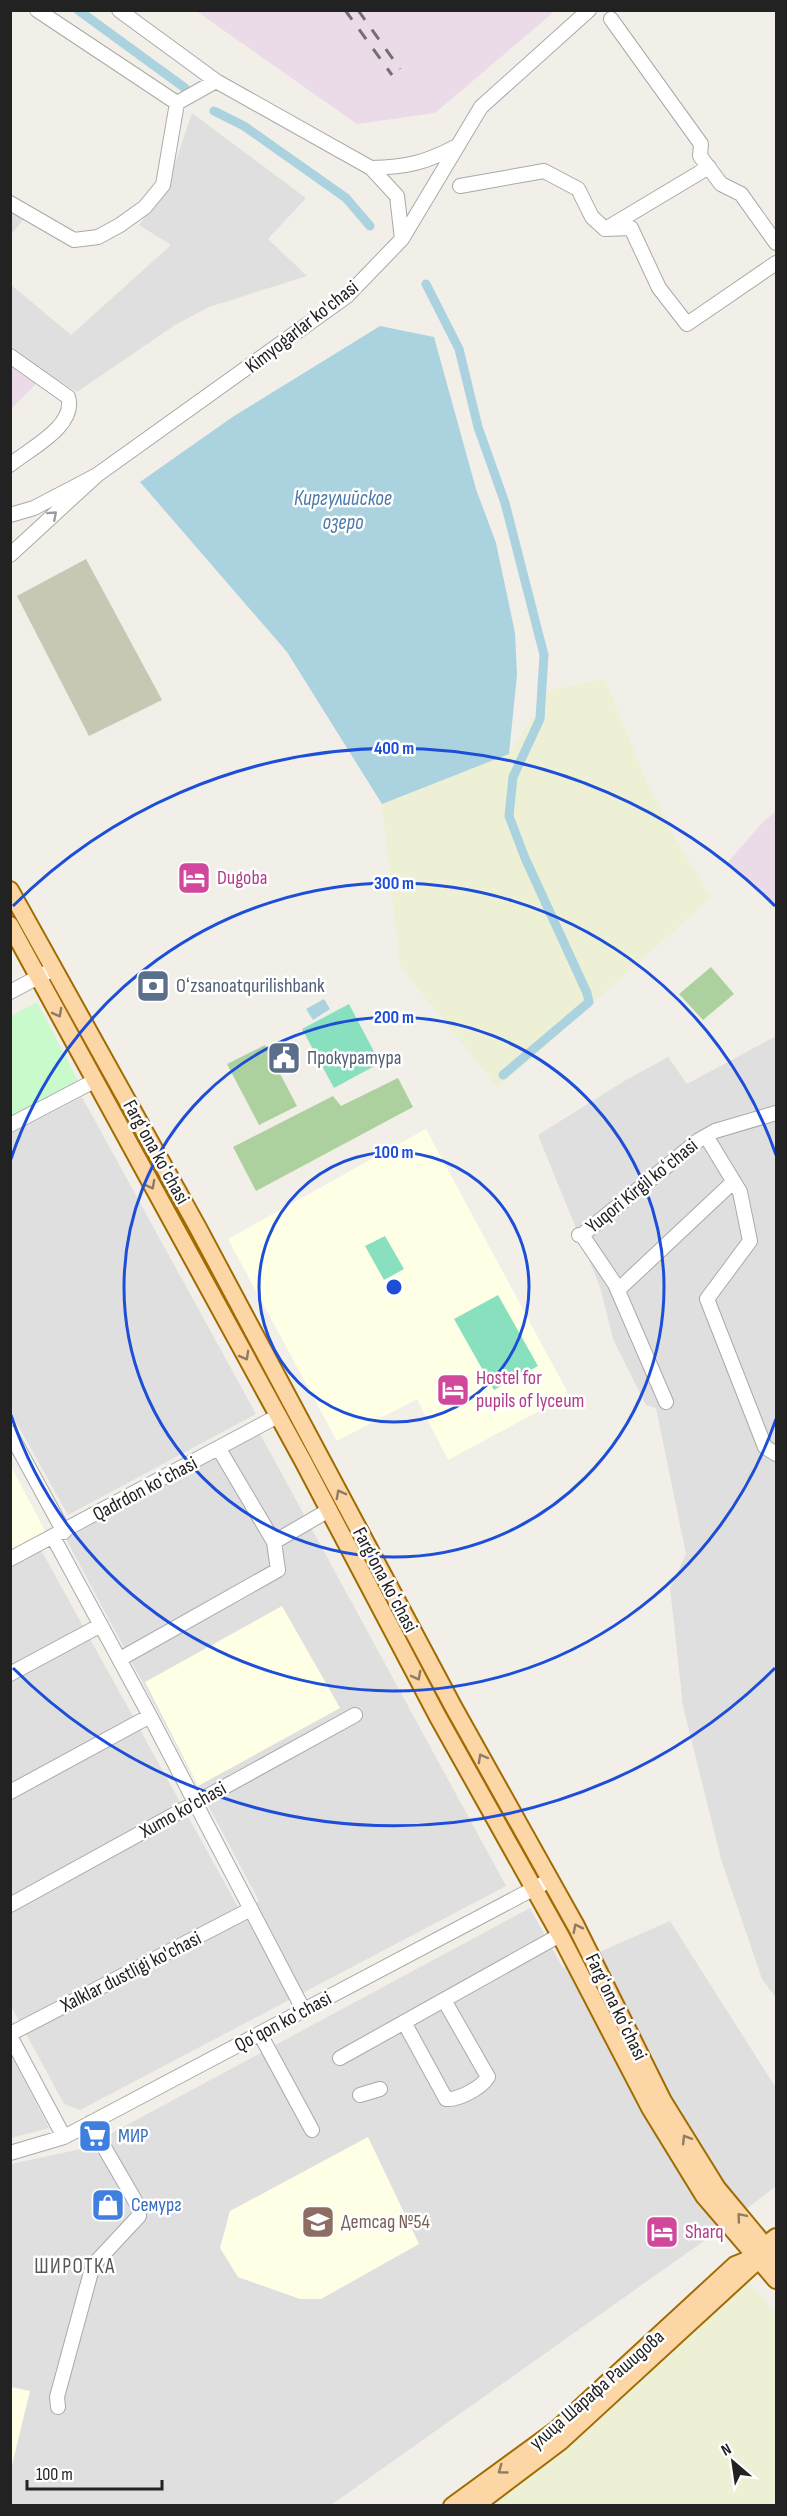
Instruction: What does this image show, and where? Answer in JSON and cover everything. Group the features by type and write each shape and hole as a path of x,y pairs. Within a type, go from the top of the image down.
{"main road":[{"name":"Fargʻona koʻchasi","path":"10,890 94,1081 329,1510 438,1717 560,1935 627,2067 687,2171 709,2204 768,2250"},
{"name":"Fargʻona koʻchasi","path":"10,925 46,973 197,1226 421,1649 576,1926 663,2101 717,2188 768,2250 777,2280"},
{"name":"улица Шарафа Рашидова","path":"452,2505 556,2430 735,2265 768,2250"},
{"path":"475,2505 561,2441 768,2250"}],"street":[{"path":"37,10 177,103"},
{"path":"119,10 216,81 370,168 398,196 402,239"},
{"name":"Kimyogarlar ko'chasi","path":"10,555 97,476 347,297 402,239 481,107 589,10"},
{"path":"611,19 701,144 700,156 721,183 741,194 777,243"},
{"path":"177,103 216,81"},
{"path":"10,203 74,240 98,237 120,225 145,207 163,185 177,103"},
{"path":"370,168 396,167 429,161 458,145"},
{"path":"605,229 709,167"},
{"path":"460,186 544,171 578,189 592,217 605,229 631,228 659,288 687,324 777,263"},
{"path":"10,356 68,397 70,404 69,413 60,426 10,465"},
{"name":"Kimyogarlar ko'chasi","path":"10,515 34,508 97,476"},
{"path":"10,992 46,973"},
{"path":"10,1125 94,1081"},
{"name":"Yuqori Kirgil koʻchasi","path":"618,1290 581,1235 706,1136 715,1131 777,1113"},
{"name":"Yuqori Kirgil koʻchasi","path":"706,1136 740,1192 750,1241 706,1299 765,1447 777,1454"},
{"path":"666,1402 618,1290 733,1182"},
{"name":"Qadrdon koʻchasi","path":"10,1559 278,1416"},
{"path":"10,1433 101,1625 304,2011"},
{"path":"120,1659 278,1570 274,1542 219,1449"},
{"path":"274,1542 329,1510"},
{"path":"10,1674 101,1625"},
{"name":"Xumo ko'chasi","path":"10,1905 355,1715"},
{"path":"10,1792 150,1716"},
{"name":"Qoʻqon koʻchasi","path":"10,2153 64,2137 550,1880"},
{"name":"Xalklar dustligi ko'chasi","path":"12,2042 251,1909"},
{"path":"340,2058 560,1935"},
{"path":"404,2022 446,2098 454,2100 484,2083 488,2077 444,2000"},
{"path":"260,2034 312,2130"},
{"path":"12,2042 64,2137"},
{"path":"360,2095 380,2089"},
{"path":"58,2407 57,2397 91,2272 97,2261 139,2216 133,2197 90,2123"}],"shaded area":[{"path":"196,11 555,11 435,113 357,124"},
{"path":"192,113 306,198 268,239 307,276 209,307 175,325 77,392 11,350 10,284 71,335 171,245 139,225 167,187"},
{"path":"11,212 24,219 11,235"},
{"path":"11,367 36,384 10,409"},
{"path":"86,559 162,700 89,736 17,596"},
{"path":"605,679 646,780 673,834 711,898 498,1088 400,966 382,804 509,754 549,690"},
{"path":"776,811 776,909 728,862 762,823"},
{"path":"776,1036 776,1998 762,1979 721,1859 683,1706 670,1588 686,1554 656,1408 646,1405 613,1339 600,1287 538,1135 626,1080 668,1057 687,1084"},
{"path":"82,1097 256,1414 68,1515 11,1413 10,1134"},
{"path":"426,1129 569,1395 448,1460 417,1399 337,1441 228,1239"},
{"path":"259,1432 506,1886 80,2110 64,2104 11,2006 10,1565 41,1550 238,1907 59,2003 259,1901 66,1539"},
{"path":"10,1464 45,1531 11,1550 10,1550"},
{"path":"282,1606 340,1708 198,1786 145,1682"},
{"path":"530,1908 563,1968 670,1921 776,2088 776,2186 711,2236 331,2505 11,2505 10,2164 82,2149"},
{"path":"11,2055 49,2128 10,2138"},
{"name":"Детсад №54","path":"368,2137 419,2244 321,2299 300,2299 238,2277 220,2248 230,2211"},
{"path":"744,2277 776,2313 776,2505 492,2506 612,2407"},
{"path":"10,2387 30,2391 11,2469"}],"green space":[{"path":"711,967 734,994 703,1020 679,994"},
{"path":"37,1002 78,1081 11,1116 11,1016"},
{"path":"349,1004 380,1063 334,1088 302,1029"},
{"path":"265,1045 297,1106 259,1125 227,1064"},
{"path":"398,1078 413,1107 256,1191 233,1147 333,1096 341,1106"},
{"path":"385,1236 404,1269 384,1280 365,1246"},
{"path":"498,1295 538,1366 494,1390 454,1319"}],"water":[{"name":"Киргулийское озеро","path":"380,326 434,337 476,489 496,543 515,633 517,675 509,754 382,804 287,652 140,482 234,416"},
{"path":"324,999 330,1009 313,1020 306,1009"}],"waterway":[{"path":"78,10 185,88"},
{"path":"214,111 244,126 346,198 370,226"},
{"path":"426,284 459,349 478,427 505,503 544,655 540,719 513,777 509,816 525,858 587,993 589,1002 503,1075"}],"railway":[{"path":"345,10 392,75"},
{"path":"358,10 400,69"}],"place":[{"name":"Dugoba","path":"194,878"},
{"name":"Oʻzsanoatqurilishbank","path":"153,986"},
{"name":"Прокуратура","path":"284,1058"},
{"name":"Hostel for pupils of lyceum","path":"453,1390"},
{"name":"МИР","path":"95,2136"},
{"name":"Семург","path":"108,2205"},
{"name":"Детсад №54","path":"318,2222"},
{"name":"Sharq","path":"662,2232"}],"district":[{"name":"ШИРОТКА","path":"75,2266"}]}
